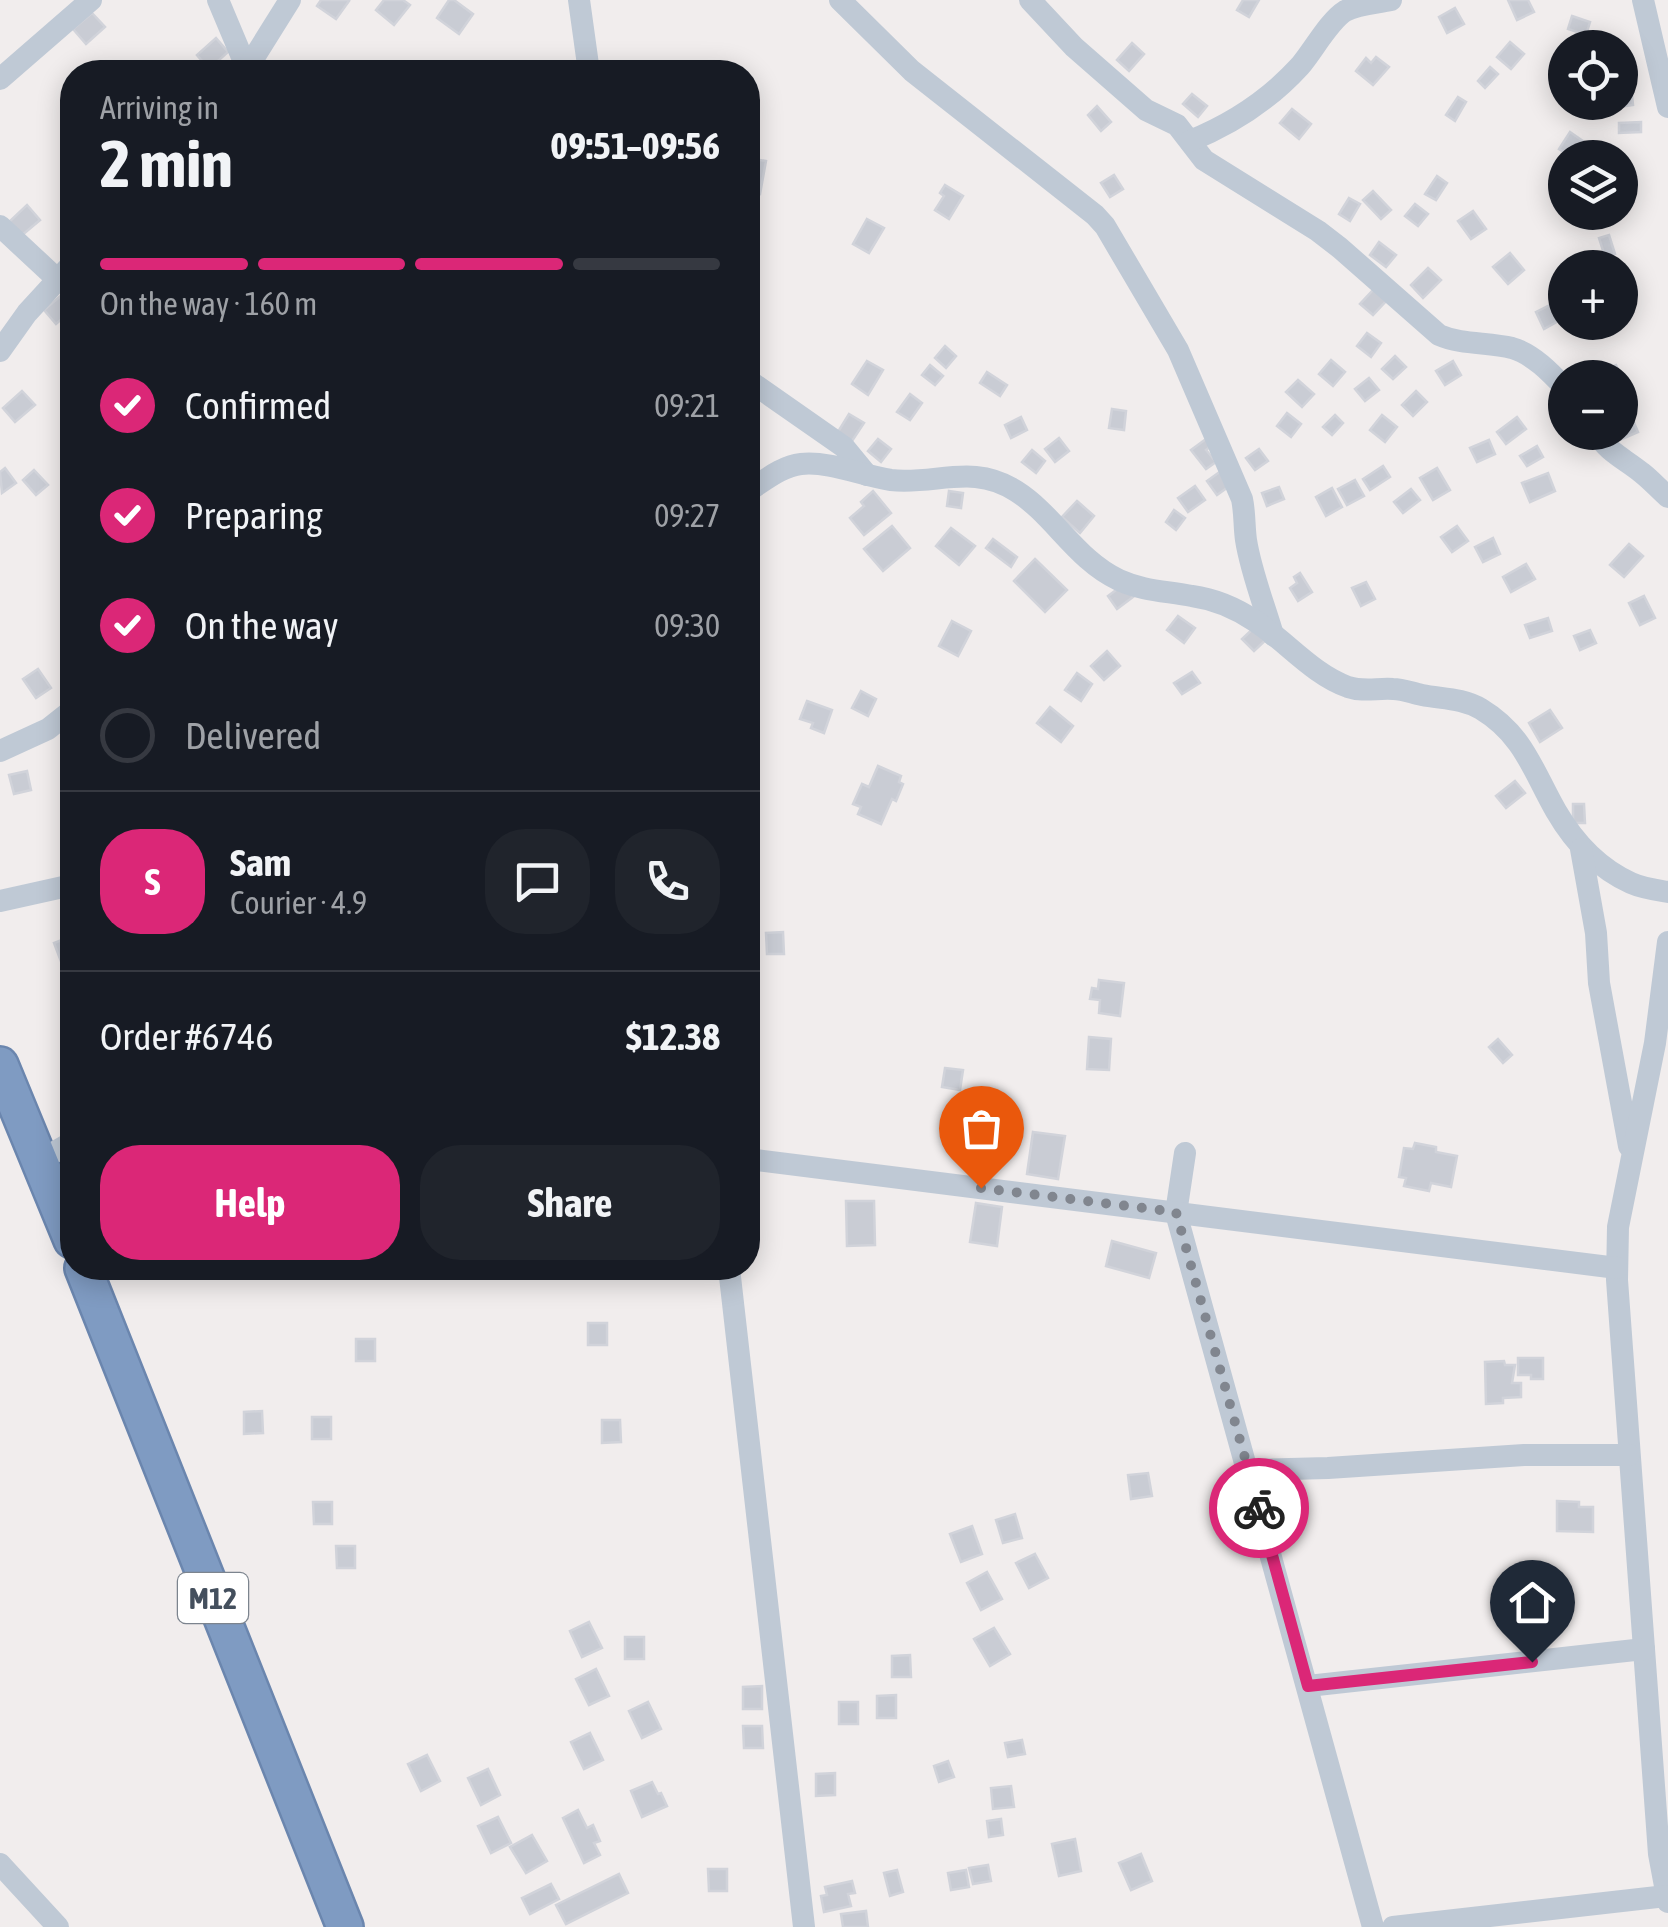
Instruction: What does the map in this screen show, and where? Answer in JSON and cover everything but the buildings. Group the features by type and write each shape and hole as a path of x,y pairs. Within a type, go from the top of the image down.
{"highway":[{"path":"0,1065 60,1209"},
{"name":"M12","path":"89,1280 344,1927"}],"street":[{"path":"0,79 92,0"},
{"path":"218,0 243,60"},
{"path":"255,60 290,0"},
{"path":"579,0 587,60"},
{"path":"840,0 912,72 1105,226 1178,350 1242,499 1245,536 1273,635"},
{"path":"1030,0 1095,66 1146,110 1177,126 1204,160 1318,231 1438,335 1511,348 1548,371"},
{"path":"1190,141 1239,118 1277,88 1348,10 1391,0"},
{"path":"1643,0 1668,107"},
{"path":"0,226 60,263"},
{"path":"0,351 27,313 60,278"},
{"path":"760,388 844,446 867,474"},
{"path":"1610,450 1668,497"},
{"path":"760,484 798,464 893,480 954,475 996,480 1035,505 1091,562 1115,578 1139,588 1195,596 1228,607 1255,621 1326,676 1348,687 1402,689 1451,698 1480,709 1510,732 1530,758 1554,808 1581,848 1632,884 1668,892"},
{"path":"0,752 60,720"},
{"path":"1581,848 1596,933 1599,983 1631,1159"},
{"path":"0,901 60,888"},
{"path":"1392,1927 1667,1899 1659,1854 1617,1268 1618,1227 1655,1043 1668,942"},
{"path":"41,1160 60,1149"},
{"path":"1185,1153 1176,1212 1373,1927"},
{"path":"760,1160 1617,1268"},
{"path":"730,1280 804,1927"},
{"path":"1248,1470 1524,1455 1629,1455"},
{"path":"1308,1686 1644,1649"},
{"path":"0,1864 58,1927"}],"way so far":[{"path":"981,1188 1176,1212 1259,1508"}],"route":[{"path":"1259,1508 1308,1686 1532,1662"}]}
